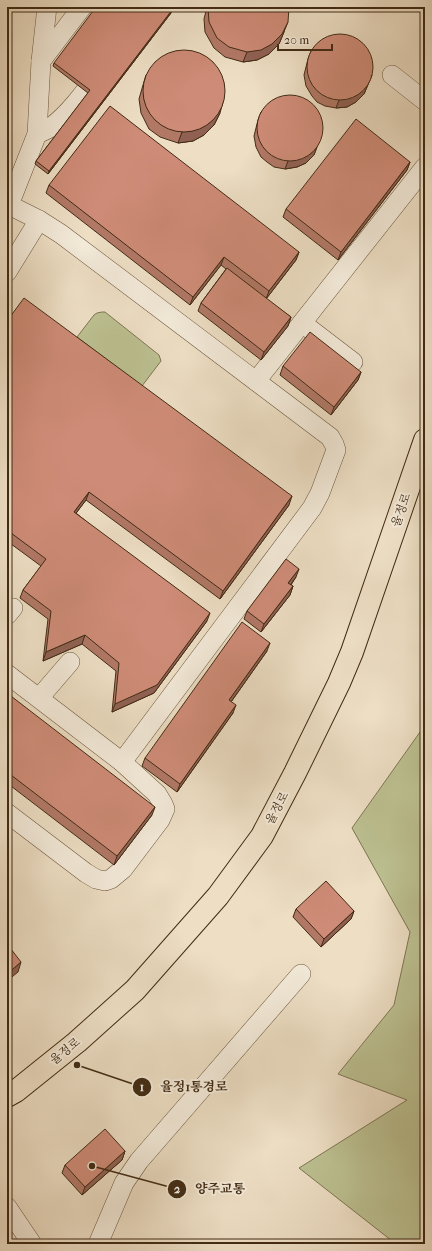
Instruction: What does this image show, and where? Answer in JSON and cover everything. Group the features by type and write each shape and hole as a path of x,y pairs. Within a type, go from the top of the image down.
{"main road":[{"name":"율정로","path":"7,1096 16,1091 77,1042 136,990 218,896 262,836 295,773 339,683 352,652 425,440"}],"street":[{"path":"47,7 41,61 37,134 8,204 40,220 61,234 330,437 336,450 320,493 312,508 122,762"},
{"path":"41,61 82,7"},
{"path":"37,134 51,127 76,102 110,58"},
{"path":"392,75 425,101"},
{"path":"256,381 425,167"},
{"path":"7,272 40,220"},
{"path":"302,323 353,362"},
{"path":"38,698 70,662"},
{"path":"7,674 122,762 157,794 165,809 160,820 123,869 111,879 105,881 96,879 86,873 7,813"},
{"path":"98,1244 124,1183 139,1160 301,974"},
{"path":"7,1207 32,1244"}],"green space":[{"path":"105,312 159,355 161,361 142,386 77,337 94,315"},
{"path":"425,725 425,1244 396,1244 299,1168 407,1100 338,1074 394,1005 410,932 352,828"}],"building":[{"path":"96,7 168,7 172,10 49,171 36,161 90,90 54,63"},
{"path":"208,7 289,7 288,22 282,34 272,44 261,50 247,52 229,47 217,38 209,22"},
{"path":"340,34 352,37 363,44 370,55 373,67 370,79 363,90 352,97 340,100 328,97 317,90 310,79 307,67 310,55 317,44 328,37"},
{"path":"184,50 200,54 213,62 221,75 225,91 221,107 213,120 200,128 184,132 168,128 155,120 147,107 143,91 147,75 155,62 168,54"},
{"path":"290,95 302,98 313,105 320,116 323,128 320,140 313,151 302,158 290,161 278,158 267,151 260,140 257,128 260,116 267,105 278,98"},
{"path":"110,106 299,252 269,291 224,257 193,297 49,185"},
{"path":"356,119 410,162 341,252 286,209"},
{"path":"227,268 291,317 264,352 201,303"},
{"path":"24,298 292,496 223,591 89,492 74,512 210,613 157,685 115,704 119,663 85,635 46,652 51,611 23,590 46,559 7,530 7,321"},
{"path":"310,332 361,372 334,407 283,366"},
{"path":"286,559 299,569 288,583 293,586 264,624 247,611"},
{"path":"242,622 270,643 229,700 236,705 180,784 145,758"},
{"path":"7,693 155,807 117,856 7,772"},
{"path":"326,881 354,911 324,939 296,909"},
{"path":"7,944 21,962 7,974"},
{"path":"105,1129 125,1151 85,1187 65,1165"}],"place":[{"name":"율정1통경로","path":"77,1065"},
{"name":"양주교통","path":"92,1166"}]}
